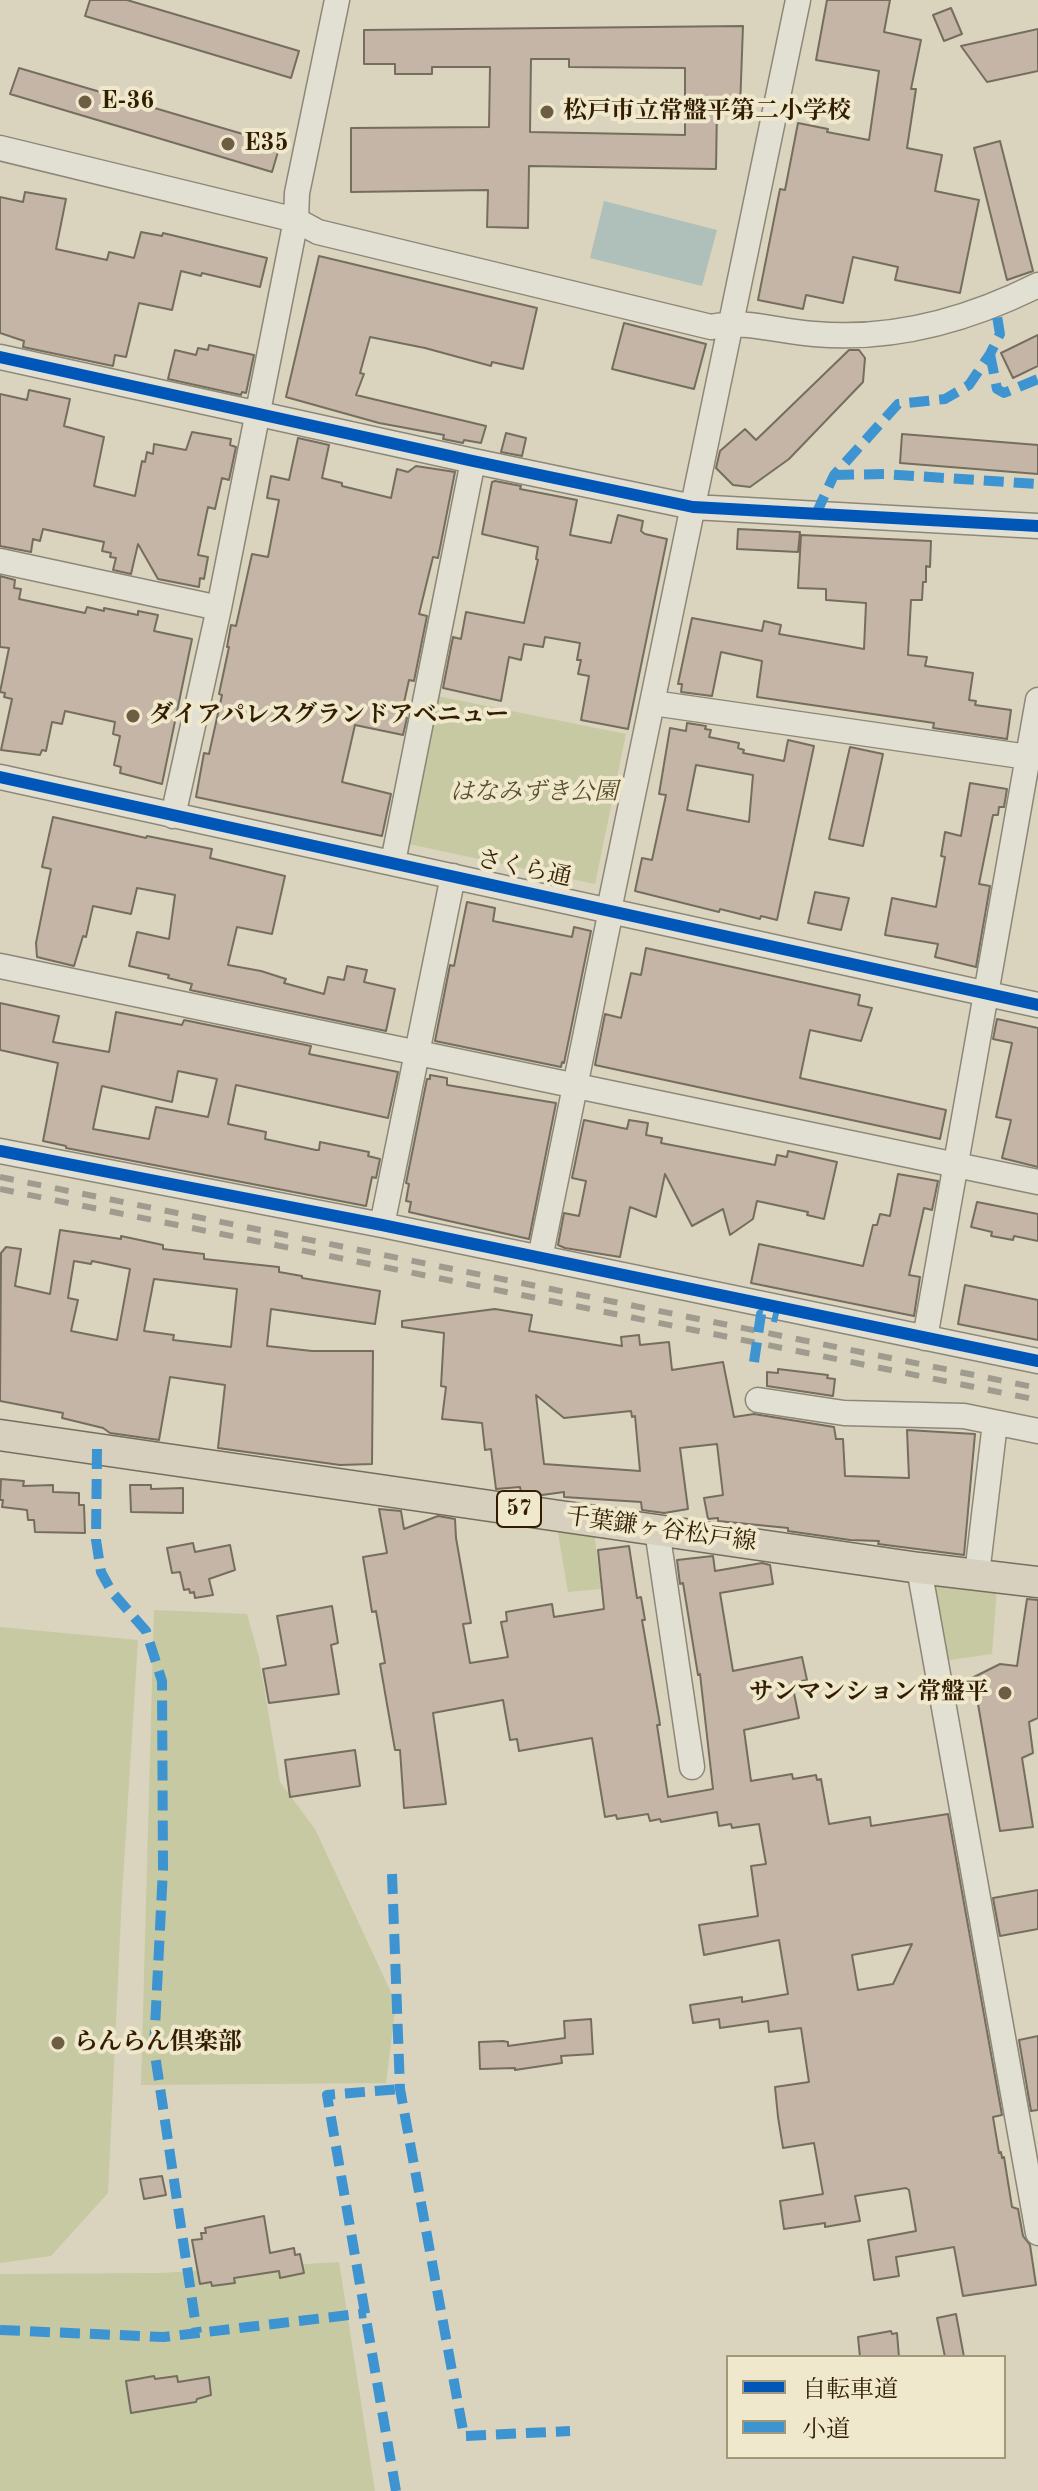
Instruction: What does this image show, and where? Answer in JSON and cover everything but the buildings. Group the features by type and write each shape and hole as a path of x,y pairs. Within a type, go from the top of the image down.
{"main road":[{"name":"千葉鎌ヶ谷松戸線","path":"0,1435 919,1568 1038,1582"}],"street":[{"path":"173,816 219,608 296,220 297,193 337,0"},
{"path":"540,1258 798,0"},
{"path":"0,148 296,220 318,232 711,327 733,322 817,335 911,330 966,317 1038,285"},
{"path":"0,357 693,507 1038,526"},
{"path":"393,862 473,461"},
{"path":"0,561 219,608"},
{"path":"925,1338 986,994 1026,834 1028,757 1038,700"},
{"path":"653,703 1028,757"},
{"name":"さくら通","path":"0,777 1038,1005"},
{"path":"382,1225 453,876"},
{"path":"0,966 1038,1182"},
{"path":"0,1151 382,1225 1038,1361"},
{"path":"758,1400 844,1413 964,1416 1038,1431"},
{"path":"977,1574 995,1423"},
{"path":"657,1530 692,1767"},
{"path":"919,1568 1038,2233"}],"green space":[{"name":"はなみずき公園","path":"437,696 626,734 595,884 409,844"},
{"path":"557,1527 594,1531 601,1589 568,1592"},
{"path":"926,1576 997,1588 992,1654 943,1661"},
{"path":"154,1610 247,1614 259,1657 280,1782 315,1829 396,2003 386,2083 141,2085"},
{"name":"らんらん倶楽部","path":"0,1627 138,1640 108,2193 51,2256 0,2263"},
{"path":"339,2262 375,2491 0,2491 0,2274 160,2273"}],"shaded area":[{"path":"604,201 717,230 702,286 590,258"}],"railway":[{"path":"0,1177 1038,1388"},
{"path":"0,1189 1038,1400"}],"marked path":[{"path":"816,514 834,475 898,404 945,399 969,385 1000,334 997,316"},
{"path":"990,354 997,389 1004,393 1038,379"},
{"path":"834,475 884,474 1038,484"},
{"path":"754,1362 761,1314 778,1318"},
{"path":"97,1449 96,1540 101,1572 112,1592 146,1631 162,1681 163,1869 154,2048 197,2333"},
{"path":"392,1874 400,2089 464,2436 570,2431"},
{"path":"396,2491 327,2095 400,2089"},
{"path":"0,2330 164,2337 366,2313"}],"cycle path":[{"path":"0,357 693,507 1038,526"},
{"path":"0,777 1038,1005"},
{"path":"0,1151 382,1225 1038,1361"}],"place":[{"name":"E-36","path":"85,102"},
{"name":"松戸市立常盤平第二小学校","path":"547,112"},
{"name":"E35","path":"228,144"},
{"name":"ダイアパレスグランドアベニュー","path":"133,716"},
{"name":"サンマンション常盤平","path":"1005,1693"},
{"name":"らんらん倶楽部","path":"58,2043"}]}
